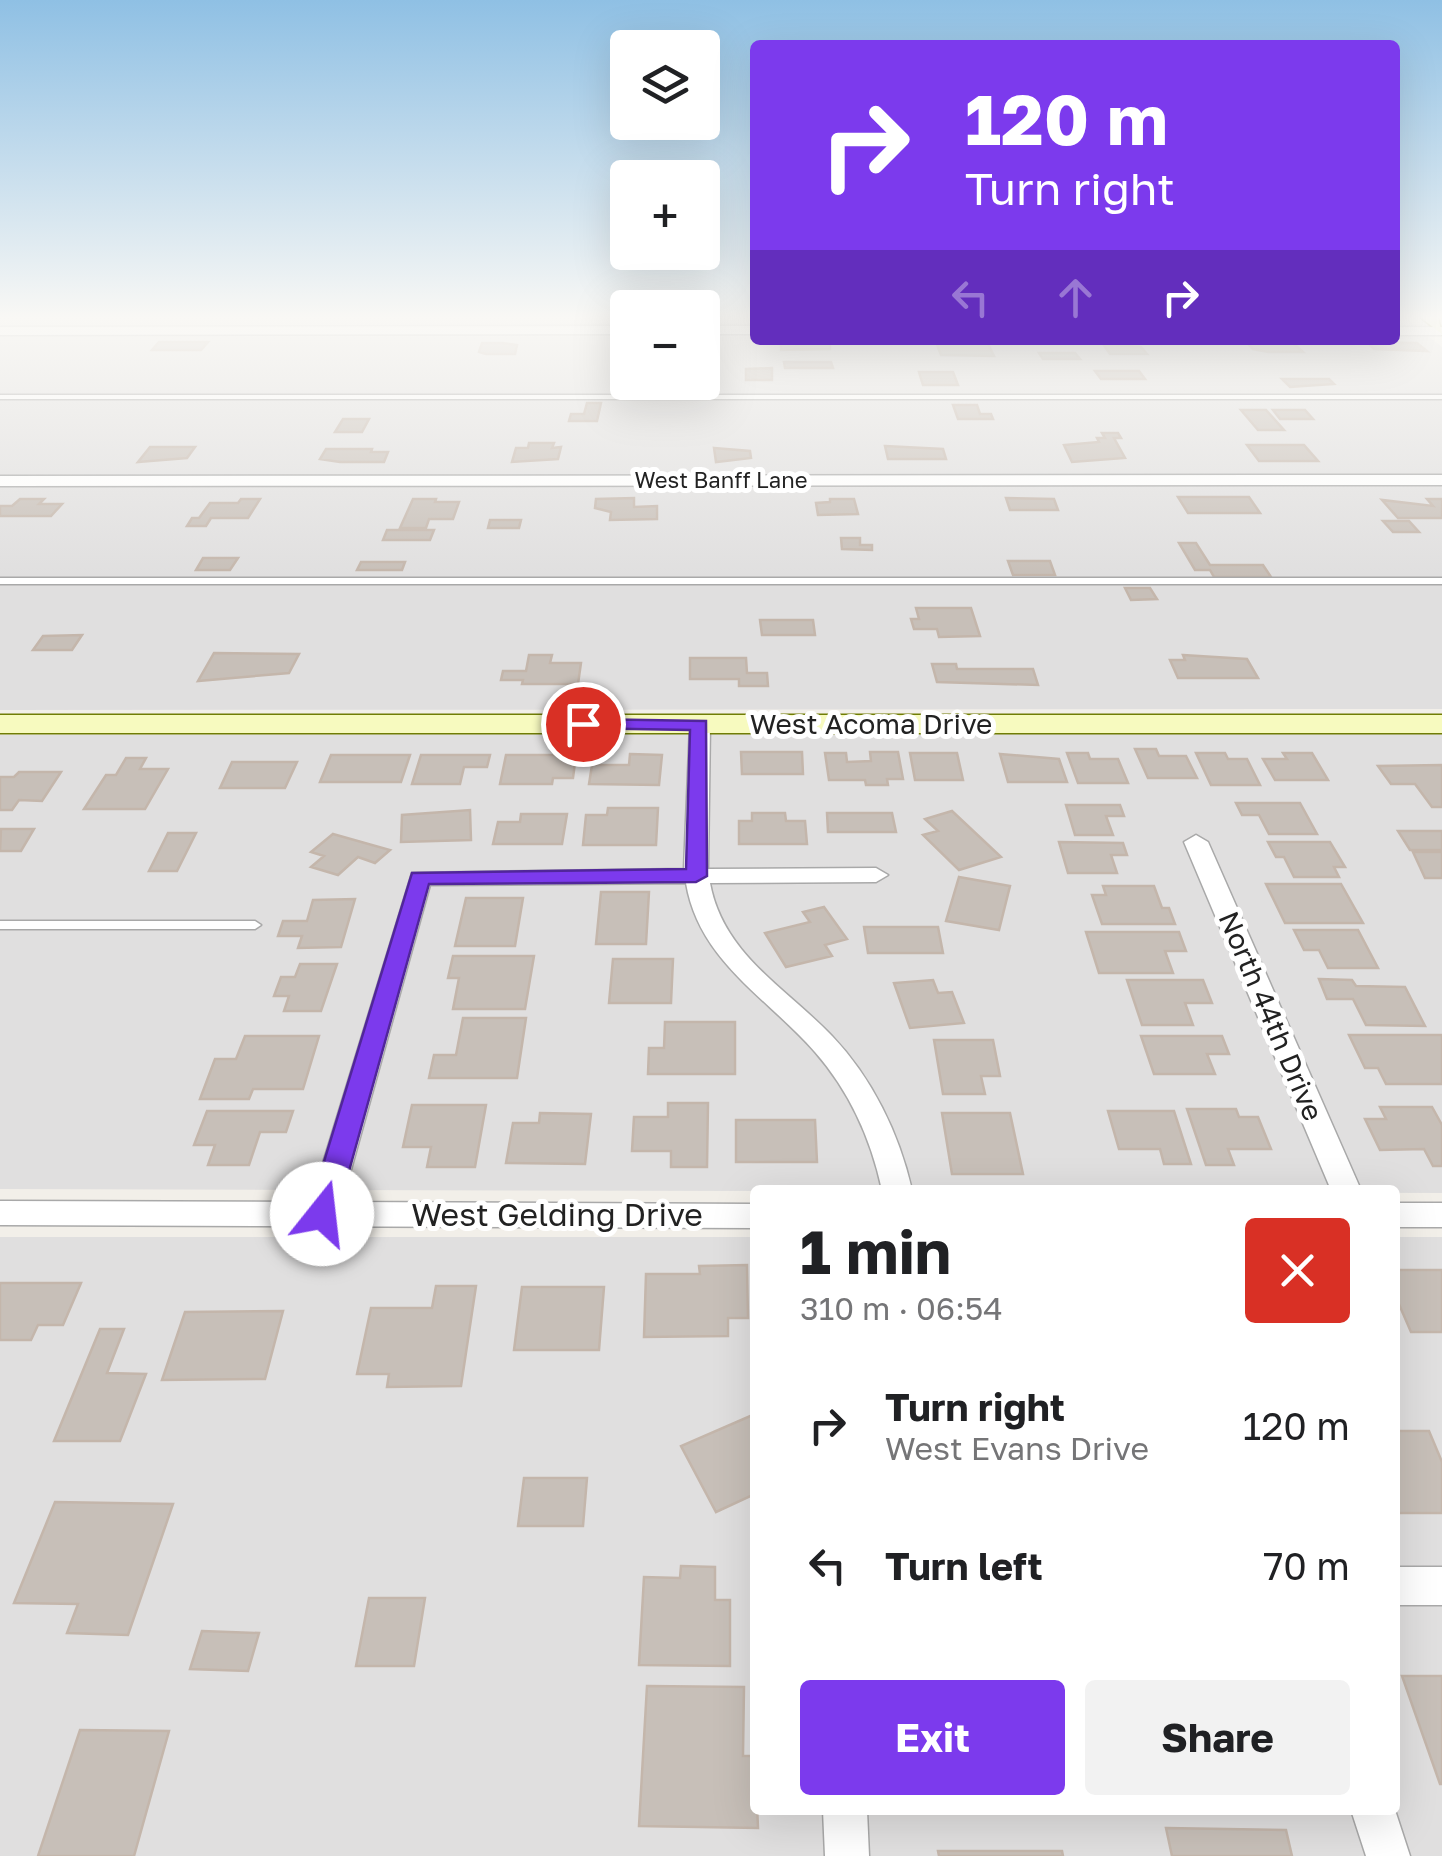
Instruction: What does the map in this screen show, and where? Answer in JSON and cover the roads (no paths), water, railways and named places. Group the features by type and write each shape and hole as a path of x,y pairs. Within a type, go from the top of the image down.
{"street":[{"name":"West Banff Lane","path":"0,481 1442,480"},
{"name":"West Acoma Drive","path":"0,724 1442,724"},
{"path":"700,724 696,876 704,909 732,956 758,986 812,1032 841,1047 896,1185"},
{"name":"North 44th Drive","path":"1196,842 1344,1185"},
{"path":"322,1214 420,878 876,875"},
{"name":"West Gelding Drive","path":"0,1213 750,1216"},
{"path":"1400,1215 1442,1215"},
{"path":"1400,1586 1442,1586"},
{"path":"844,1815 847,1856"},
{"path":"1375,1815 1388,1856"}],"lane":[{"path":"0,582 1442,581"},
{"path":"0,925 255,925"}]}
